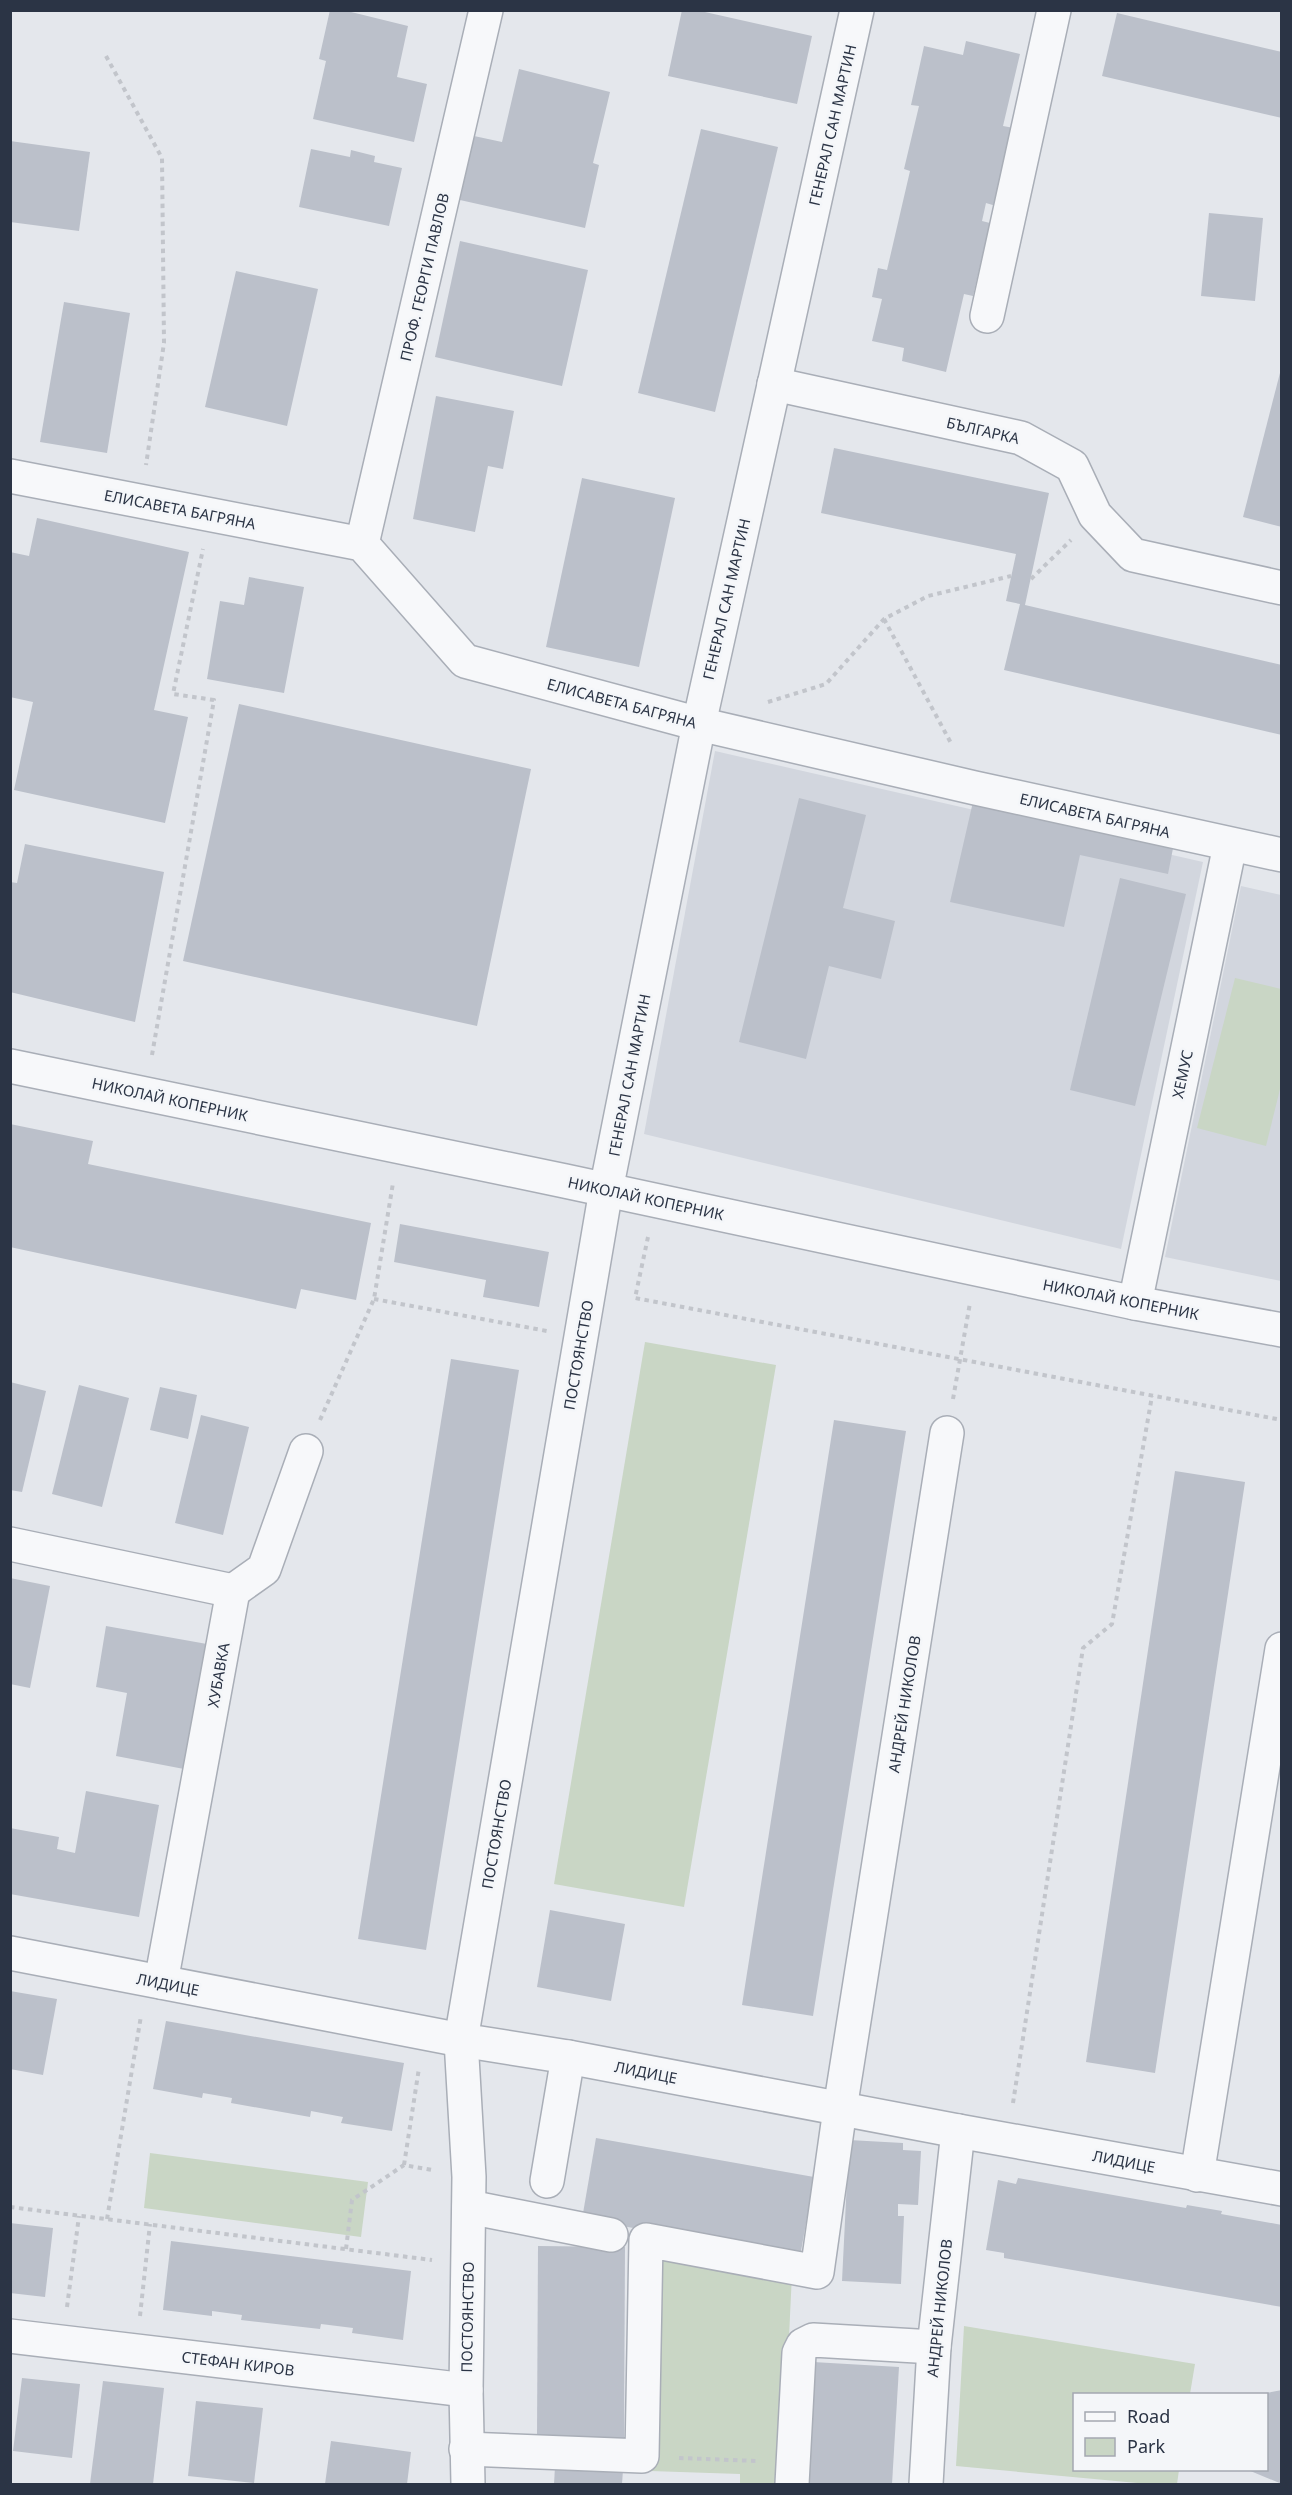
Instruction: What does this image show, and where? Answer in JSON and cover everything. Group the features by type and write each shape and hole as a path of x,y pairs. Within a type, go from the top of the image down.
{"street":[{"name":"ПРОФ. ГЕОРГИ ПАВЛОВ","path":"362,544 486,10"},
{"name":"ГЕНЕРАЛ САН МАРТИН","path":"606,1190 699,724 857,10"},
{"path":"987,316 1054,10"},
{"name":"БЪЛГАРКА","path":"774,384 1021,438 1072,466 1095,515 1134,555 1281,588"},
{"name":"ЕЛИСАВЕТА БАГРЯНА","path":"10,476 362,544 465,661 699,724 975,788 1281,855"},
{"name":"ХЕМУС","path":"1135,1303 1230,845"},
{"name":"НИКОЛАЙ КОПЕРНИК","path":"10,1066 1135,1303 1281,1330"},
{"name":"ПОСТОЯНСТВО","path":"468,2484 466,2390 469,2207 461,2040 606,1190"},
{"name":"АНДРЕЙ НИКОЛОВ","path":"642,2457 646,2240 817,2272 840,2109 947,1433"},
{"path":"10,1544 233,1591 264,1569 306,1451"},
{"name":"ХУБАВКА","path":"154,1981 233,1591"},
{"path":"1197,2175 1281,1649"},
{"name":"ЛИДИЦЕ","path":"10,1953 461,2040 568,2057 1281,2189"},
{"path":"547,2181 568,2057"},
{"name":"АНДРЕЙ НИКОЛОВ","path":"926,2484 934,2347 958,2131"},
{"path":"469,2207 611,2235"},
{"name":"СТЕФАН КИРОВ","path":"10,2336 466,2390"},
{"path":"792,2484 799,2353 803,2345 813,2340 934,2347"},
{"path":"466,2449 642,2457"}],"path":[{"path":"106,56 162,158 164,343 141,501"},
{"path":"152,1054 214,700 173,694 210,515"},
{"path":"1031,579 1095,515"},
{"path":"762,704 826,684 884,620 928,596 1011,576"},
{"path":"884,620 975,788"},
{"path":"306,1451 374,1299 394,1179"},
{"path":"649,1233 635,1298 1281,1420"},
{"path":"374,1299 581,1337"},
{"path":"947,1433 970,1299"},
{"path":"1008,2140 1083,1648 1112,1624 1152,1396"},
{"path":"107,2219 154,1981"},
{"path":"346,2249 352,2200 404,2165 424,2033"},
{"path":"10,2207 468,2264"},
{"path":"62,2342 79,2216"},
{"path":"136,2351 150,2224"},
{"path":"642,2457 740,2460"}],"shaded area":[{"path":"715,751 1203,862 1121,1249 644,1134"},
{"path":"1241,886 1281,895 1281,1281 1165,1257"}],"green space":[{"path":"1235,978 1281,989 1281,1085 1266,1146 1197,1128"},
{"path":"645,1342 776,1365 684,1907 554,1884"},
{"path":"150,2153 368,2182 361,2237 144,2208"},
{"path":"654,2249 792,2274 782,2484 740,2484 740,2474 650,2471"},
{"path":"964,2326 1195,2364 1190,2393 1073,2393 1073,2471 1179,2471 1177,2484 1148,2484 956,2466"}],"building":[{"path":"330,10 343,10 408,26 397,77 427,84 414,142 313,119 326,61 319,59"},
{"path":"682,10 696,10 812,36 797,104 668,76"},
{"path":"1117,13 1282,52 1282,118 1102,76"},
{"path":"966,41 1020,54 1003,126 1014,128 996,206 986,203 982,221 990,223 973,296 964,294 946,372 902,361 904,348 872,341 882,299 872,297 878,268 887,270 910,171 904,169 919,106 911,105 924,46 963,55"},
{"path":"519,69 610,92 593,163 599,165 585,228 460,200 474,136 502,142"},
{"path":"701,129 778,147 715,412 638,393"},
{"path":"10,141 90,152 79,231 10,222"},
{"path":"311,149 350,157 351,150 375,156 374,162 402,168 389,226 299,207"},
{"path":"1209,213 1263,218 1255,301 1201,296"},
{"path":"460,241 588,270 562,386 435,357"},
{"path":"236,271 318,289 287,426 205,407"},
{"path":"64,302 130,313 107,453 40,442"},
{"path":"1282,369 1282,527 1243,517"},
{"path":"436,396 514,411 503,469 488,466 475,532 413,519"},
{"path":"834,448 1049,493 1025,605 1282,665 1282,735 1004,670 1020,604 1006,601 1016,554 821,513"},
{"path":"582,478 675,498 639,667 546,647"},
{"path":"37,518 189,552 154,710 188,717 165,823 14,790 33,702 10,697 10,552 29,556"},
{"path":"249,577 304,587 284,693 207,679 220,601 244,605"},
{"path":"239,704 531,769 477,1026 183,961"},
{"path":"975,793 1175,838 1168,874 1080,855 1064,927 950,902"},
{"path":"799,798 866,815 843,908 895,921 881,979 829,966 806,1059 739,1042"},
{"path":"25,844 164,872 135,1022 10,992 10,882 17,883"},
{"path":"1120,878 1186,894 1135,1106 1070,1090"},
{"path":"10,1124 93,1141 88,1164 371,1223 356,1300 301,1289 296,1309 10,1247"},
{"path":"400,1224 549,1252 539,1307 483,1297 486,1280 394,1262"},
{"path":"451,1359 519,1370 426,1950 358,1939"},
{"path":"10,1382 46,1391 22,1492 10,1490"},
{"path":"79,1385 129,1398 102,1507 52,1494"},
{"path":"160,1387 197,1395 188,1439 150,1430"},
{"path":"201,1415 249,1427 223,1535 175,1523"},
{"path":"834,1420 906,1431 813,2016 742,2005"},
{"path":"1175,1471 1245,1482 1155,2073 1086,2062"},
{"path":"10,1578 50,1586 30,1688 10,1684"},
{"path":"106,1626 207,1644 184,1769 116,1756 127,1693 96,1687"},
{"path":"86,1791 159,1805 139,1917 10,1894 10,1828 59,1837 57,1849 75,1853"},
{"path":"550,1910 625,1924 611,2001 537,1987"},
{"path":"10,1991 57,1999 43,2075 10,2069"},
{"path":"166,2021 404,2063 392,2131 341,2123 343,2117 311,2111 310,2117 231,2103 232,2098 203,2093 202,2098 153,2089"},
{"path":"596,2138 814,2177 800,2257 582,2219"},
{"path":"849,2140 903,2143 903,2150 921,2151 918,2205 898,2204 898,2216 904,2216 901,2284 842,2281"},
{"path":"1018,2178 1186,2208 1187,2205 1222,2211 1221,2214 1282,2225 1282,2307 1004,2258 1004,2253 986,2250 998,2180 1016,2184"},
{"path":"10,2223 53,2228 45,2297 10,2293"},
{"path":"171,2241 411,2271 403,2340 352,2333 353,2328 321,2324 320,2329 241,2320 242,2315 212,2311 212,2316 163,2310"},
{"path":"538,2246 625,2247 624,2438 537,2437"},
{"path":"813,2362 899,2367 892,2484 805,2484"},
{"path":"22,2378 80,2384 72,2458 13,2451"},
{"path":"103,2381 164,2388 153,2484 90,2484"},
{"path":"1282,2390 1282,2484 1250,2471 1268,2471 1268,2393 1266,2393"},
{"path":"196,2401 263,2408 254,2483 188,2476"},
{"path":"331,2441 411,2452 407,2484 325,2484"},
{"path":"555,2467 623,2470 622,2484 554,2484"}]}
